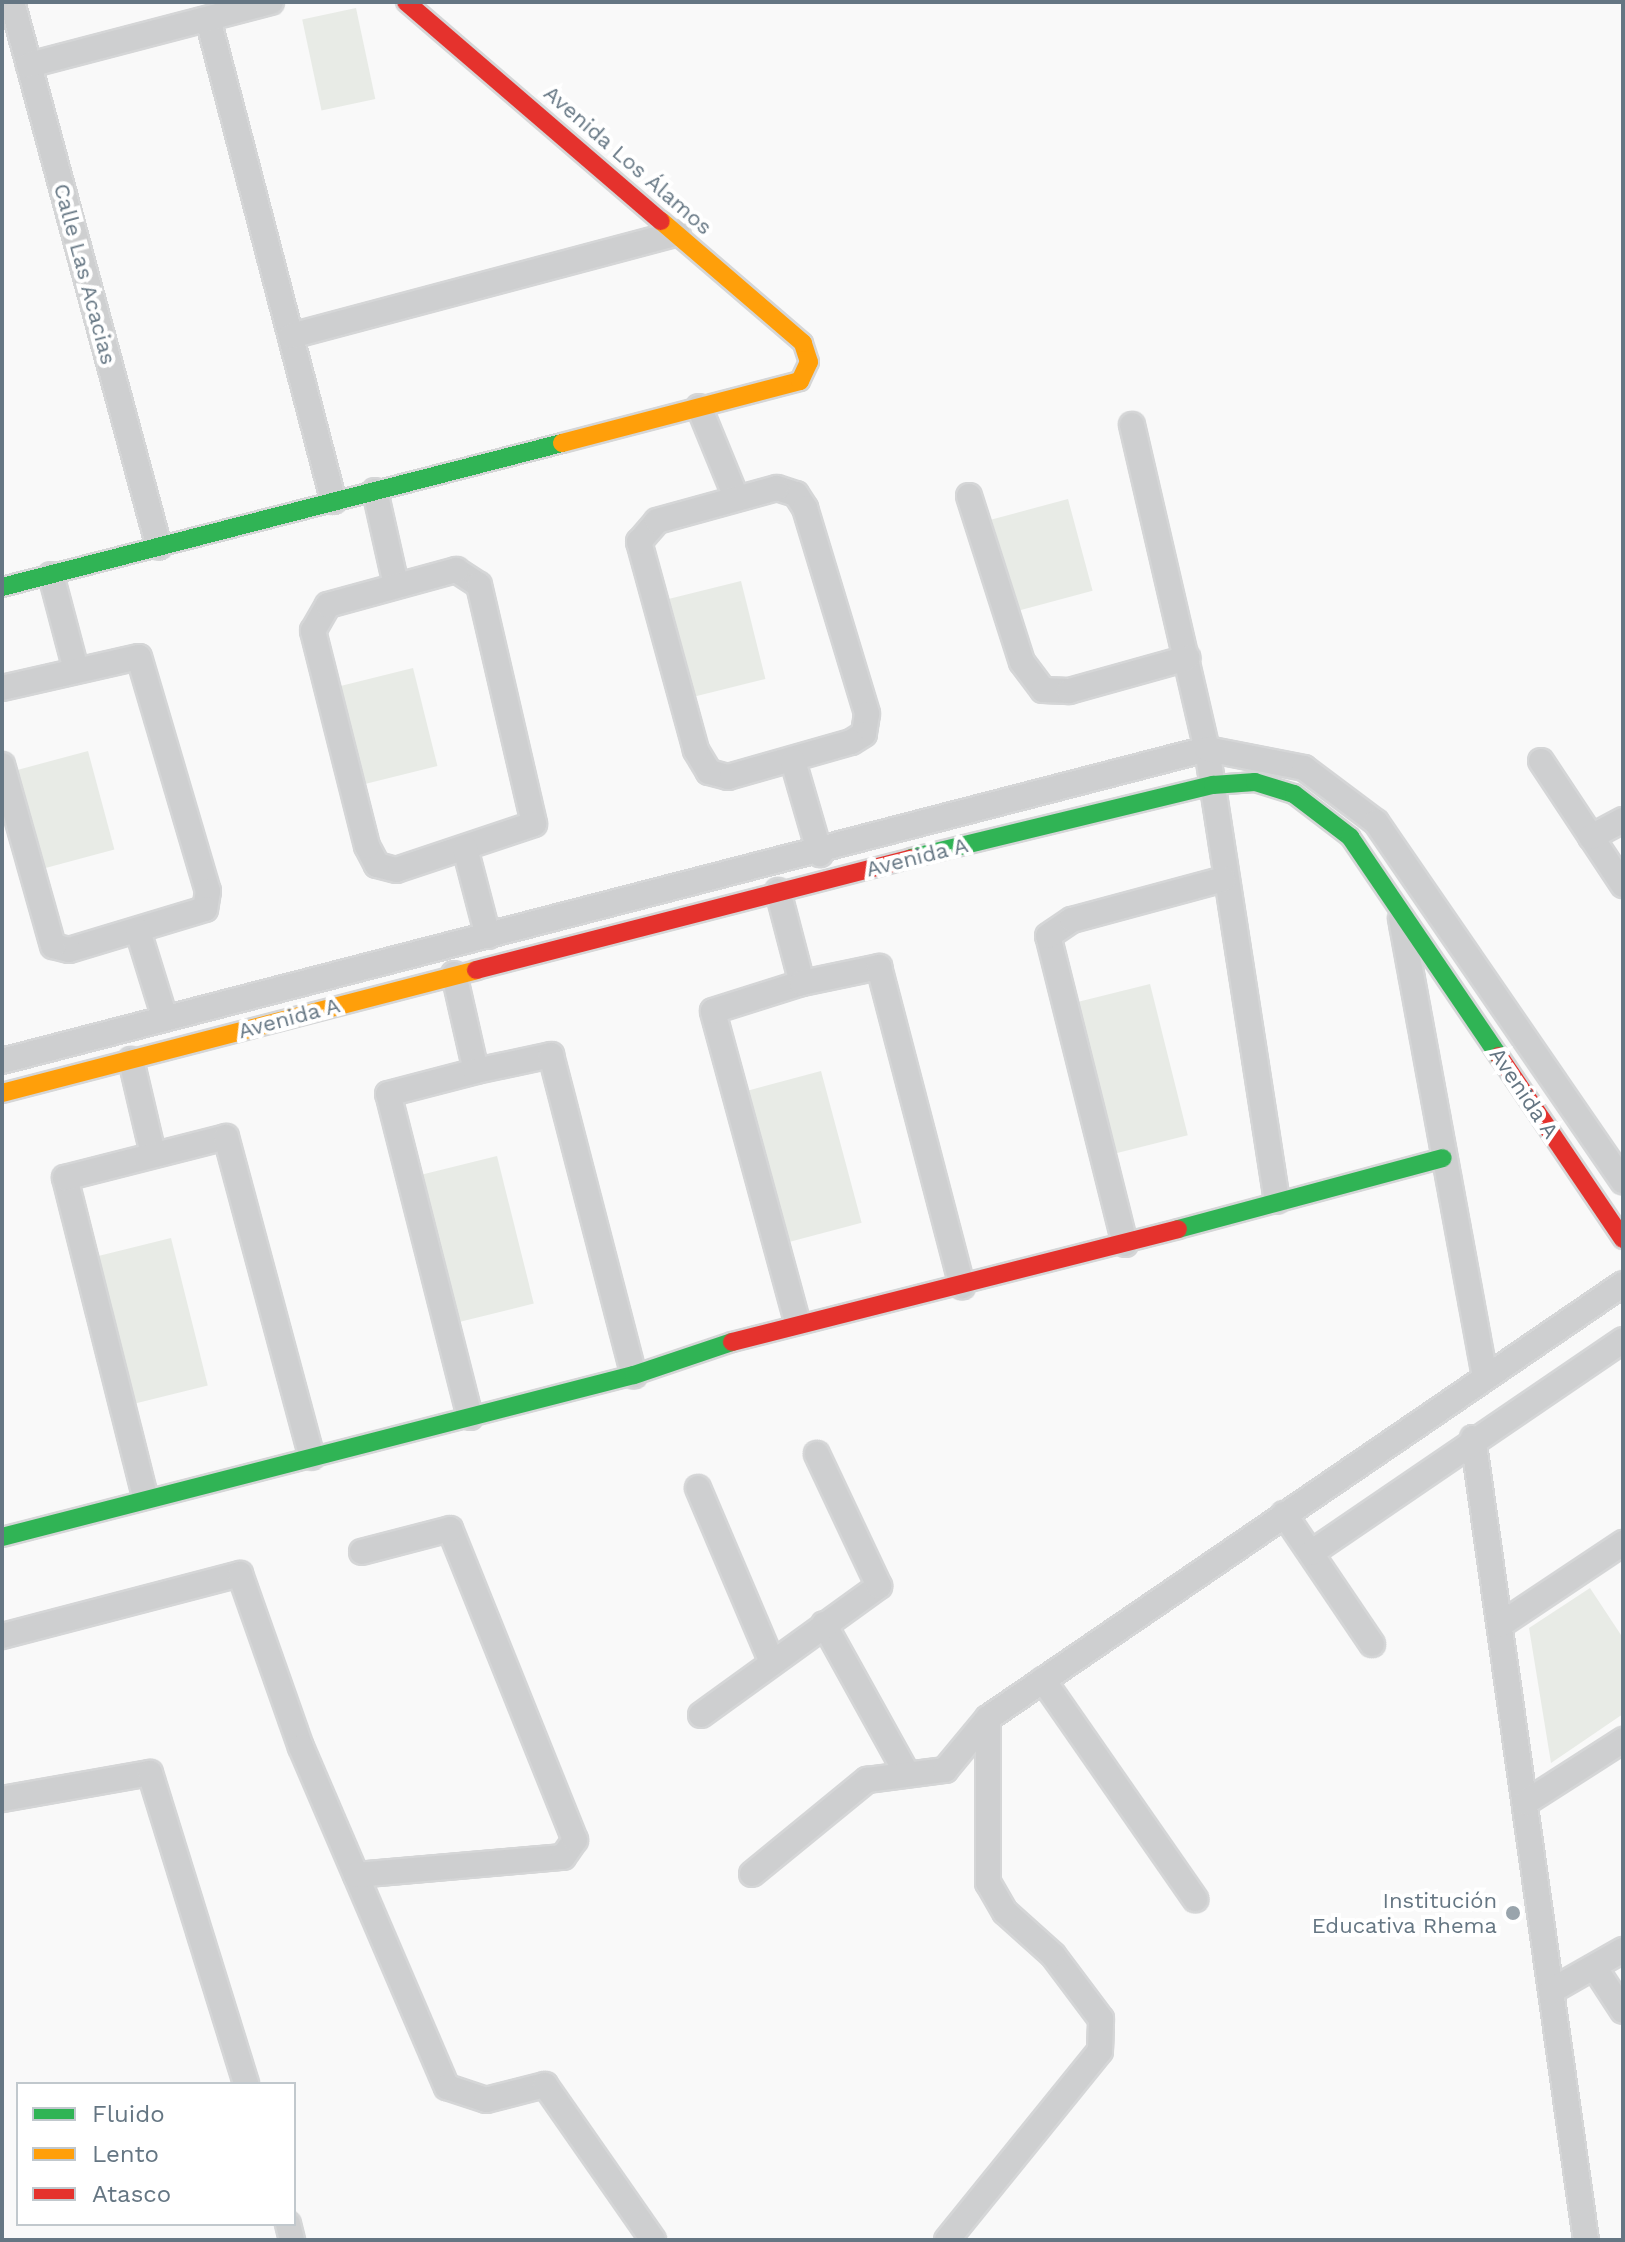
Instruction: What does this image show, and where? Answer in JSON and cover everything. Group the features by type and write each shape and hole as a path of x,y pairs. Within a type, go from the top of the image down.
{"street":[{"name":"Calle Las Acacias","path":"12,2 159,547"},
{"path":"29,65 271,2"},
{"name":"Avenida Los Álamos","path":"406,2 803,343 809,362 800,381 699,407"},
{"path":"208,19 334,501"},
{"path":"291,336 677,233"},
{"path":"2,587 699,407 736,497"},
{"path":"1132,425 1207,749 1224,879 1277,1201"},
{"path":"777,488 796,494 805,508 867,714 864,734 793,761 728,777 709,772 639,542 657,521 777,488"},
{"path":"375,491 396,585"},
{"path":"969,496 1022,662 1043,690 1069,691 1187,658"},
{"path":"456,570 479,585 536,811 522,834 465,848 396,870 377,865 367,846 313,631 328,605 456,570"},
{"path":"51,575 75,666"},
{"path":"2,688 75,666 139,657 208,891 205,909 69,950 53,946 2,765"},
{"name":"Avenida A","path":"2,1061 820,854 1207,749 1304,768 1376,822 1623,1181"},
{"path":"793,761 820,854"},
{"path":"1541,761 1623,885"},
{"name":"Avenida A","path":"2,1093 778,891 1213,785 1255,782 1313,806 1350,837 1623,1239"},
{"path":"1591,837 1623,820"},
{"path":"465,848 479,938 466,971 476,1071"},
{"path":"1125,1244 1048,936 1072,920 1224,879"},
{"path":"778,891 802,983"},
{"path":"1399,909 1485,1377"},
{"path":"138,931 165,1018"},
{"path":"797,1321 713,1011 802,983 879,967 962,1286"},
{"path":"470,1417 388,1094 476,1071 551,1055 634,1375"},
{"path":"131,1060 153,1154"},
{"path":"145,1496 65,1178 153,1154 226,1137 312,1457"},
{"path":"2,1537 145,1496 634,1375 797,1321 962,1286 1443,1158"},
{"path":"752,1874 867,1780 905,1770 945,1770 988,1718 1623,1284"},
{"path":"1311,1553 1473,1438 1623,1340"},
{"path":"1473,1438 1586,2240"},
{"path":"701,1715 879,1586 817,1454"},
{"path":"698,1488 772,1662"},
{"path":"1284,1514 1372,1644"},
{"path":"356,1875 563,1857 575,1840 450,1529 362,1552"},
{"path":"1500,1625 1623,1543"},
{"path":"2,1636 240,1574 356,1875 447,2087 486,2100 545,2085 653,2240"},
{"path":"824,1624 905,1770"},
{"path":"1043,1680 1195,1899"},
{"path":"947,2240 1100,2051 1101,2019 1053,1955 1005,1912 988,1883 988,1718"},
{"path":"1525,1803 1623,1740"},
{"path":"2,1799 150,1773 245,2082"},
{"path":"1551,1991 1623,1950"},
{"path":"1595,1968 1623,2011"}],"shaded area":[{"path":"356,8 375,99 322,110 302,19"},
{"path":"1068,499 1093,591 1016,611 992,519"},
{"path":"741,581 765,679 688,698 663,600"},
{"path":"413,668 437,766 356,786 331,688"},
{"path":"88,751 114,850 39,870 13,771"},
{"path":"1150,984 1188,1135 1109,1155 1071,1004"},
{"path":"821,1071 862,1223 784,1243 744,1092"},
{"path":"497,1156 534,1303 457,1323 420,1175"},
{"path":"171,1238 208,1385 132,1404 95,1257"},
{"path":"1590,1588 1623,1638 1623,1714 1551,1763 1529,1628"}],"traffic: fast":[{"path":"2,587 562,443"},
{"path":"911,858 1213,785 1255,782 1294,794 1350,837 1499,1056"},
{"path":"1178,1229 1443,1158"},
{"path":"2,1537 634,1375 732,1342"}],"traffic: slow":[{"path":"562,443 800,381 809,362 803,343 661,221"},
{"path":"2,1093 476,970"}],"traffic: jam":[{"path":"406,2 661,221"},
{"path":"476,970 911,858"},
{"path":"1499,1056 1623,1239"},
{"path":"732,1342 1178,1229"}],"place":[{"name":"Institución Educativa Rhema","path":"1513,1913"}]}
